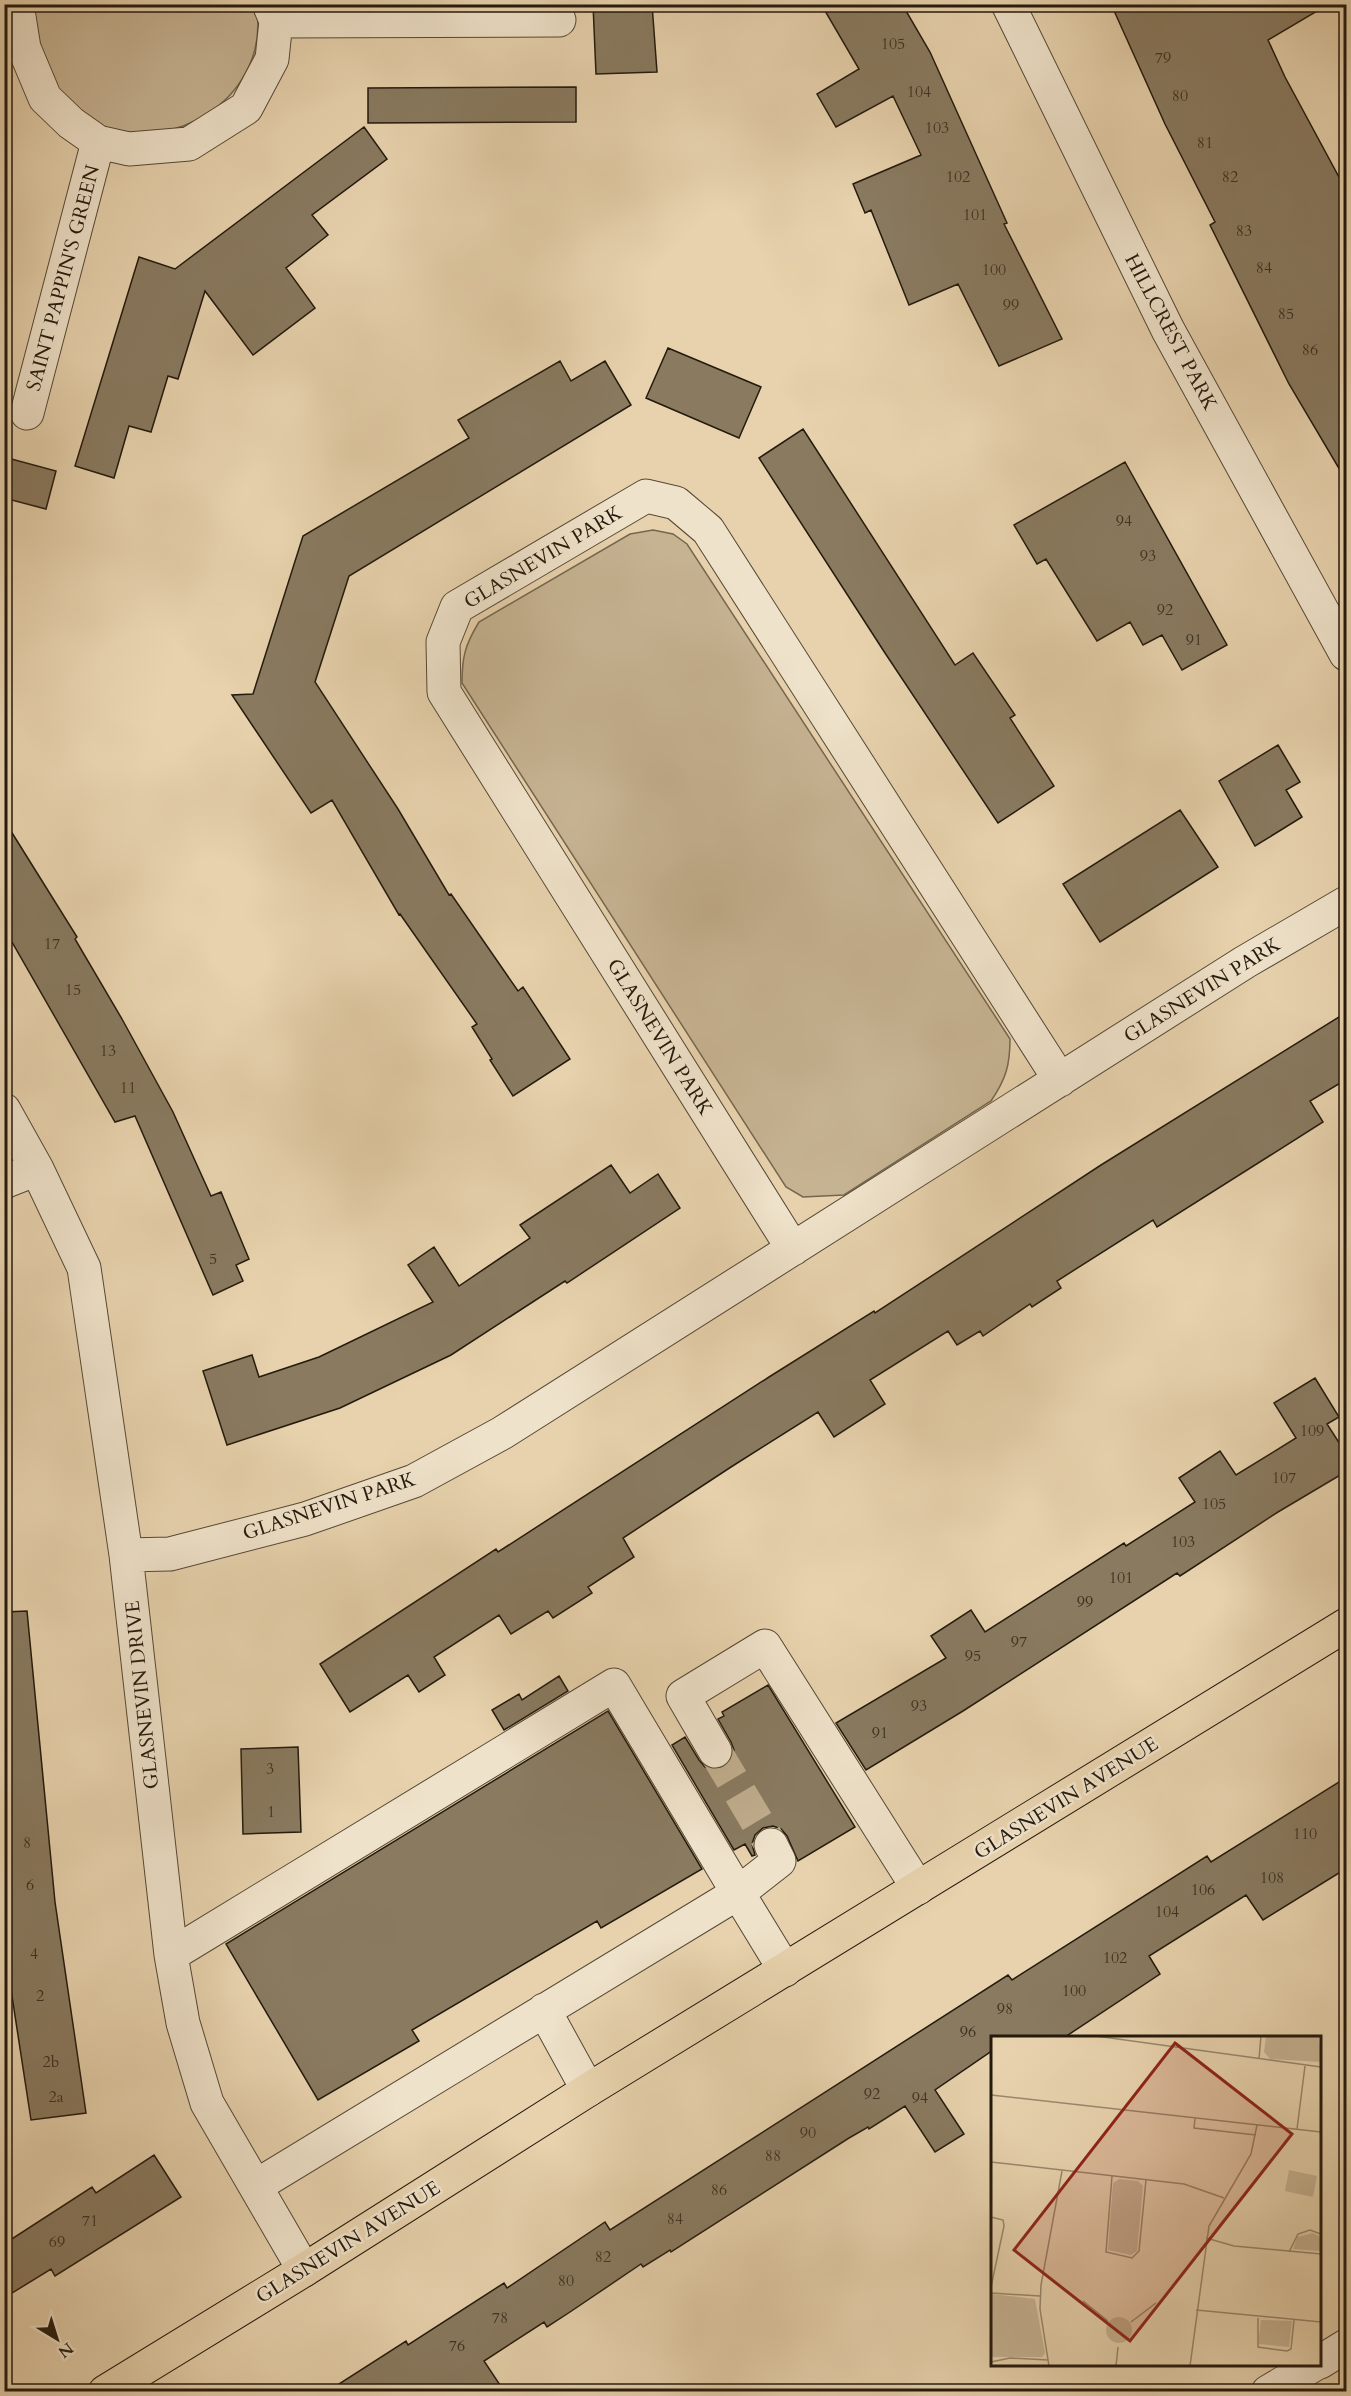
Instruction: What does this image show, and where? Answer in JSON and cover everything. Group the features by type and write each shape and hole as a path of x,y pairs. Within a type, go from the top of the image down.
{"main road":[{"name":"GLASNEVIN AVENUE","path":"105,2391 304,2270 588,2090 1347,1625"}],"street":[{"name":"SAINT PAPPIN'S GREEN","path":"17,4 24,48 45,98 71,123 98,142 129,149 189,144 246,108 272,59 273,13 559,20"},
{"name":"HILLCREST PARK","path":"1008,4 1168,330 1347,654"},
{"name":"SAINT PAPPIN'S GREEN","path":"27,413 98,142"},
{"name":"GLASNEVIN PARK","path":"793,1249 444,692 442,642 457,607 646,496 676,503 708,530 1059,1080"},
{"name":"GLASNEVIN PARK","path":"126,1555 170,1554 305,1519 414,1481 502,1433 1245,962 1347,903"},
{"name":"GLASNEVIN DRIVE","path":"4,1110 37,1170 84,1268 126,1555 171,1955 183,2023 207,2103 304,2270"},
{"path":"4,1182 37,1170"},
{"path":"715,1751 683,1696 765,1646 918,1888"},
{"path":"171,1955 614,1685 785,1970"},
{"path":"256,2186 738,1893 779,1861 771,1845"},
{"path":"544,2010 588,2090"},
{"path":"1321,2361 1347,2346"},
{"path":"1268,2391 1312,2366"}],"shaded area":[{"path":"34,4 256,5 256,42 245,74 225,100 197,120 165,131 132,133 98,124 68,104 50,83 35,53"},
{"path":"653,530 673,534 687,544 1010,1039 1006,1072 991,1101 844,1195 803,1197 786,1187 462,683 465,651 479,622 630,534"}],"building":[{"path":"593,4 652,4 657,72 596,74"},
{"path":"821,4 902,4 930,52 1007,223 1004,224 1062,339 999,366 958,284 909,305 871,210 865,213 853,184 921,155 893,96 836,127 817,94 859,69"},
{"path":"1111,4 1329,4 1268,40 1285,77 1347,192 1347,482 1289,384 1210,225 1215,222 1165,124"},
{"path":"576,87 576,122 368,123 368,88"},
{"path":"364,127 387,159 312,215 328,235 286,268 315,308 253,355 205,291 178,379 168,376 151,432 129,426 114,478 75,466 139,257 175,269"},
{"path":"668,348 761,387 739,438 646,398"},
{"path":"560,361 571,381 605,361 631,405 349,576 315,682 398,809 449,895 451,894 518,991 523,987 570,1059 513,1096 472,1027 477,1024 399,915 332,800 311,813 232,695 253,694 303,536 469,438 458,420"},
{"path":"803,429 955,665 973,653 1015,715 1010,718 1054,786 998,823 759,458"},
{"path":"4,457 56,471 46,509 4,498"},
{"path":"1125,462 1227,645 1182,670 1162,635 1143,645 1130,622 1097,641 1046,559 1037,564 1014,525"},
{"path":"1278,745 1300,782 1286,790 1302,817 1255,846 1219,781"},
{"path":"1180,810 1218,867 1100,942 1063,884"},
{"path":"4,820 77,937 75,939 173,1112 211,1196 221,1192 249,1259 236,1265 243,1281 213,1295 135,1116 115,1122 4,928"},
{"path":"1347,1012 1347,1079 1310,1101 1323,1122 1157,1227 1153,1220 1057,1281 1061,1288 1032,1307 1030,1304 983,1336 980,1331 957,1345 948,1331 870,1380 885,1404 834,1437 818,1412 731,1467 623,1538 634,1557 588,1587 592,1593 553,1618 548,1611 511,1634 499,1615 434,1657 445,1675 419,1692 408,1675 350,1712 320,1664 496,1549 498,1552 769,1377 874,1311 875,1313 1101,1165"},
{"path":"611,1165 630,1193 658,1174 680,1208 567,1283 565,1281 451,1355 340,1408 227,1445 203,1371 252,1355 259,1377 319,1357 433,1302 408,1265 434,1247 459,1286 530,1238 520,1225"},
{"path":"1315,1378 1339,1417 1327,1424 1347,1455 1347,1471 1278,1512 1180,1576 1177,1573 963,1711 866,1770 836,1723 946,1658 931,1636 971,1610 985,1632 1124,1543 1126,1546 1195,1502 1179,1478 1220,1451 1236,1475 1296,1438 1274,1403"},
{"path":"27,1611 55,1902 86,2113 31,2120 4,1944 4,1612"},
{"path":"559,1676 568,1691 504,1730 492,1710 519,1694 522,1700"},
{"path":"768,1685 855,1827 798,1861 787,1836 781,1829 773,1826 763,1828 755,1835 752,1844 755,1855 752,1856 745,1844 734,1850 672,1745 685,1737 705,1767 716,1770 725,1767 731,1760 734,1750 718,1719 724,1716 722,1712"},
{"path":"608,1711 702,1869 601,1928 597,1921 412,2030 419,2041 318,2100 226,1944"},
{"path":"298,1747 301,1832 243,1834 241,1749"},
{"path":"1347,1777 1347,1868 1263,1920 1246,1895 1149,1956 1160,1974 1067,2036 991,2036 991,2051 935,2090 964,2134 935,2152 905,2106 869,2129 868,2127 849,2138 671,2252 670,2250 643,2267 641,2264 547,2327 544,2322 484,2361 504,2391 328,2391 406,2341 408,2345 504,2283 507,2288 605,2222 610,2230 1008,1975 1012,1980 1207,1856 1211,1862"},
{"path":"154,2155 181,2197 55,2276 51,2269 4,2298 4,2244 92,2187 96,2193"}],"tunnel":[{"path":"715,1751 771,1845"}]}
